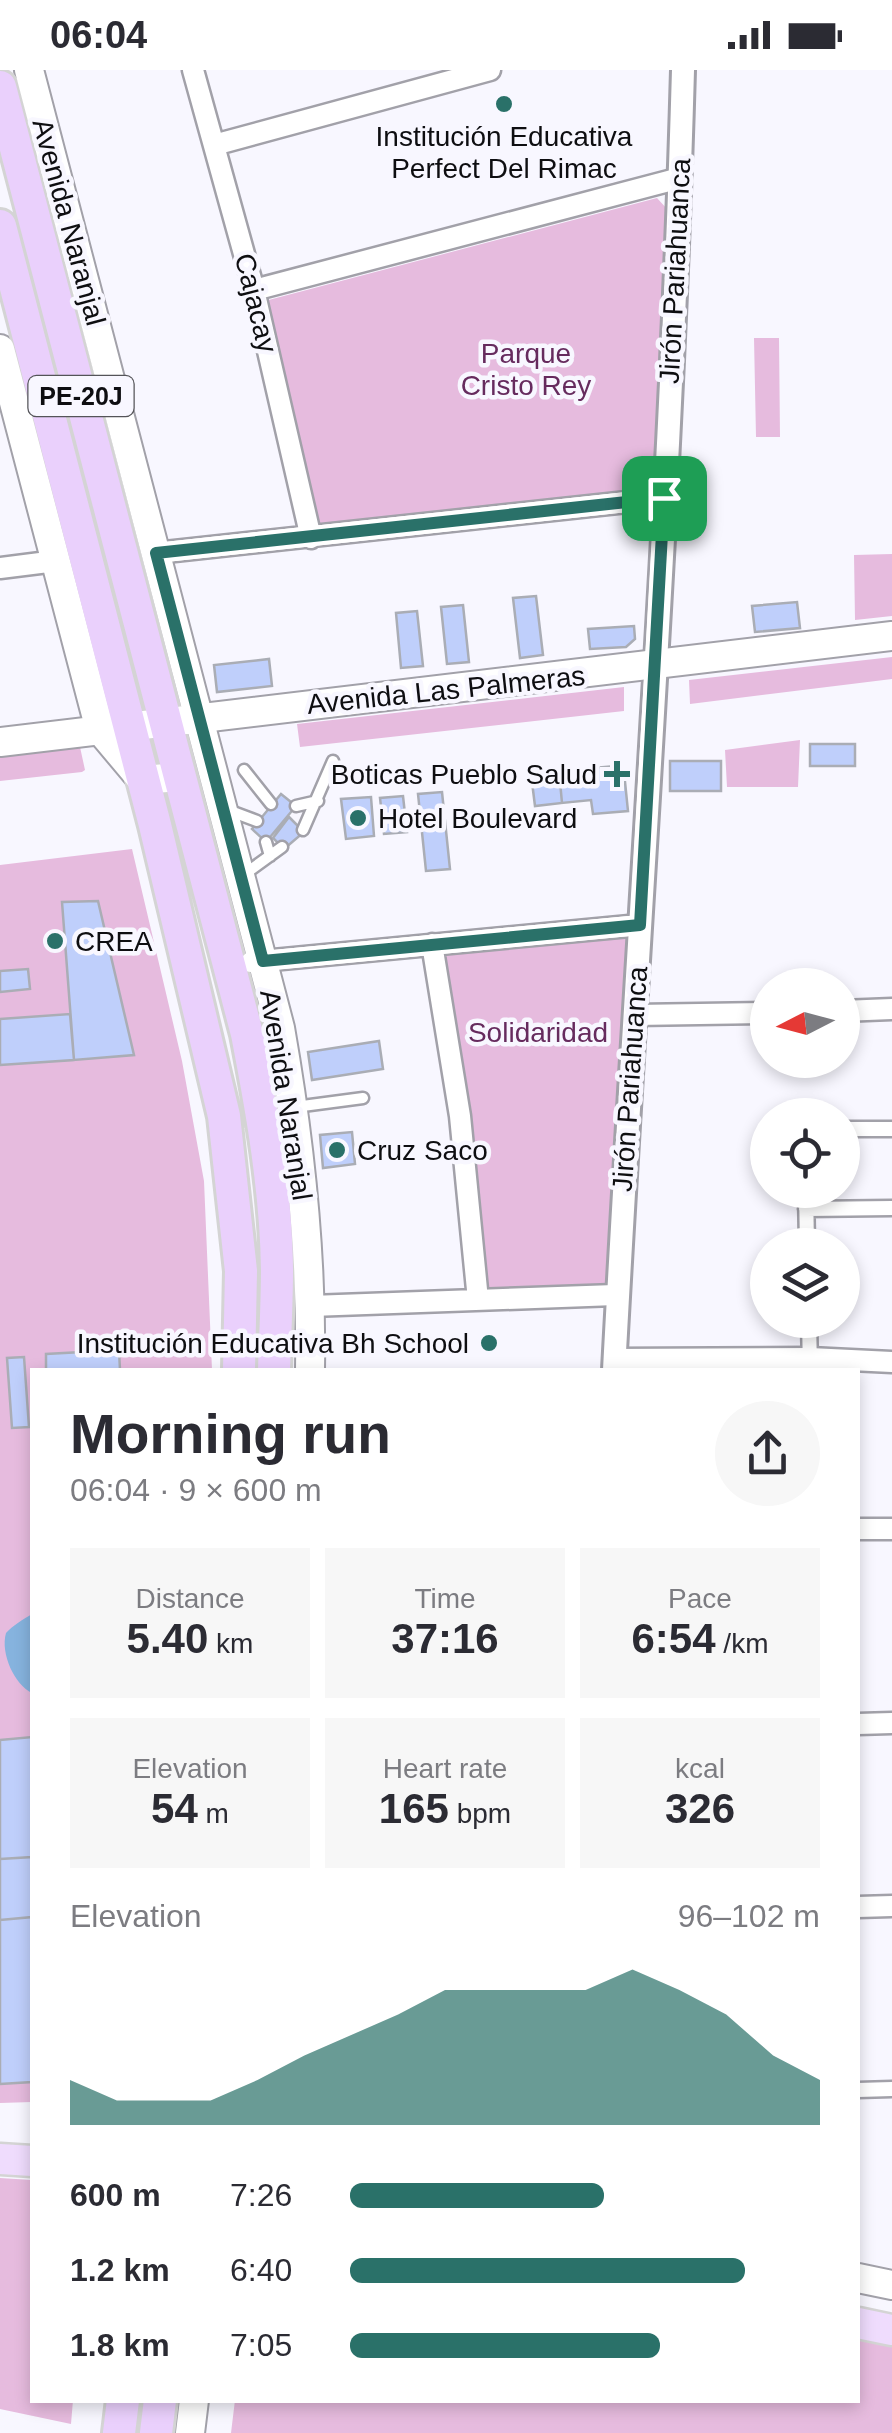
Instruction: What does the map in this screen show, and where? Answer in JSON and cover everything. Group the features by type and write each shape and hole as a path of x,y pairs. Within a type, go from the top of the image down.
{"highway":[{"name":"Avenida Naranjal","path":"0,88 183,720 179,776 230,964 262,1112 276,1269 274,1368"},
{"name":"PE-20J","path":"0,226 114,728 142,780 224,1116 241,1271 239,1368"},
{"path":"119,2433 124,2403"},
{"path":"156,2433 160,2403"}],"main road":[{"name":"Avenida Naranjal","path":"29,70 156,553 183,720 221,807 280,1028 304,1198 311,1306 310,1368"},
{"path":"0,348 56,561 114,728"},
{"name":"Avenida Las Palmeras","path":"0,742 892,636"},
{"path":"142,780 179,776"},
{"path":"0,2160 30,2161"},
{"path":"860,2278 892,2285"},
{"path":"860,2323 892,2330"},
{"path":"190,2433 194,2403"}],"street":[{"name":"Cajacay","path":"193,70 254,290 311,538"},
{"path":"214,144 490,70"},
{"name":"Jirón Pariahuanca","path":"614,1364 664,498 683,70"},
{"path":"254,290 680,178"},
{"path":"156,553 664,498"},
{"path":"0,568 56,561"},
{"path":"230,964 640,925"},
{"path":"432,944 460,1116 478,1300"},
{"path":"860,1010 892,1009"},
{"path":"635,1015 750,1014"},
{"path":"860,1129 892,1128"},
{"path":"807,1228 806,1209 892,1208"},
{"path":"311,1306 616,1296"},
{"path":"809,1338 810,1364"},
{"path":"614,1364 892,1362"},
{"path":"860,1529 892,1529"},
{"path":"860,1724 892,1723"},
{"path":"860,1906 892,1906"},
{"path":"860,2090 892,2090"}],"lane":[{"path":"302,830 333,761"},
{"path":"244,770 271,804"},
{"path":"296,806 318,800"},
{"path":"221,807 257,821"},
{"path":"266,842 270,856"},
{"path":"241,877 282,847"},
{"path":"294,1108 364,1098"}],"green space":[{"name":"Parque Cristo Rey","path":"657,198 668,210 653,482 646,490 315,525 261,302"},
{"path":"754,338 779,338 780,437 756,437"},
{"path":"892,554 892,616 855,620 854,555"},
{"path":"892,657 892,679 690,704 689,680"},
{"path":"624,687 624,711 300,747 297,724"},
{"path":"800,740 798,787 727,787 725,750"},
{"path":"80,747 85,770 82,772 0,781 0,755"},
{"path":"132,849 182,1061 204,1181 212,1368 30,1368 30,2102 0,2103 0,865"},
{"name":"Solidaridad","path":"628,934 606,1287 484,1291 443,954"},
{"path":"0,2178 30,2180 30,2403 73,2403 71,2424 0,2409"},
{"path":"860,2338 892,2346 892,2433 231,2433 235,2403 860,2403"}],"water":[{"path":"30,1615 30,1692 10,1668 5,1650 9,1630"}],"building":[{"path":"536,596 543,655 520,658 513,598"},
{"path":"797,602 800,628 755,632 752,606"},
{"path":"463,605 469,662 447,664 441,607"},
{"path":"417,611 423,666 401,668 396,613"},
{"path":"634,626 635,639 626,647 590,649 588,629"},
{"path":"269,659 272,686 217,692 214,665"},
{"path":"810,744 855,744 855,766 810,766"},
{"path":"670,761 721,761 721,791 670,791"},
{"path":"616,766 624,772 628,811 593,814 591,800 562,803 559,771"},
{"path":"559,771 562,803 535,806 531,774"},
{"path":"442,792 450,869 426,871 418,794"},
{"path":"281,794 296,806 266,842 252,829"},
{"path":"403,796 407,832 384,834 380,798"},
{"name":"Hotel Boulevard","path":"371,797 374,836 346,839 341,799"},
{"path":"289,817 304,832 284,849 273,838"},
{"path":"98,901 134,1055 74,1060 62,902"},
{"path":"28,969 30,989 0,992 0,971"},
{"path":"70,1014 74,1060 0,1065 0,1019"},
{"path":"379,1041 383,1069 312,1080 308,1052"},
{"name":"Cruz Saco","path":"352,1132 355,1164 323,1168 320,1135"},
{"path":"119,1350 120,1368 46,1368 46,1354"},
{"path":"24,1357 29,1427 12,1428 7,1358"},
{"path":"30,1737 30,1857 0,1859 0,1740"},
{"path":"30,1857 30,1917 0,1920 0,1859"},
{"path":"30,1917 30,2082 0,2084 0,1920"}],"place":[{"name":"Institución Educativa Perfect Del Rimac","path":"504,104"},
{"name":"Boticas Pueblo Salud","path":"617,774"},
{"name":"Hotel Boulevard","path":"358,818"},
{"name":"CREA","path":"55,941"},
{"name":"Cruz Saco","path":"337,1150"},
{"name":"Institución Educativa Bh School","path":"489,1343"}],"route":[{"path":"664,498 640,925 263,961 156,553 664,498"}]}
